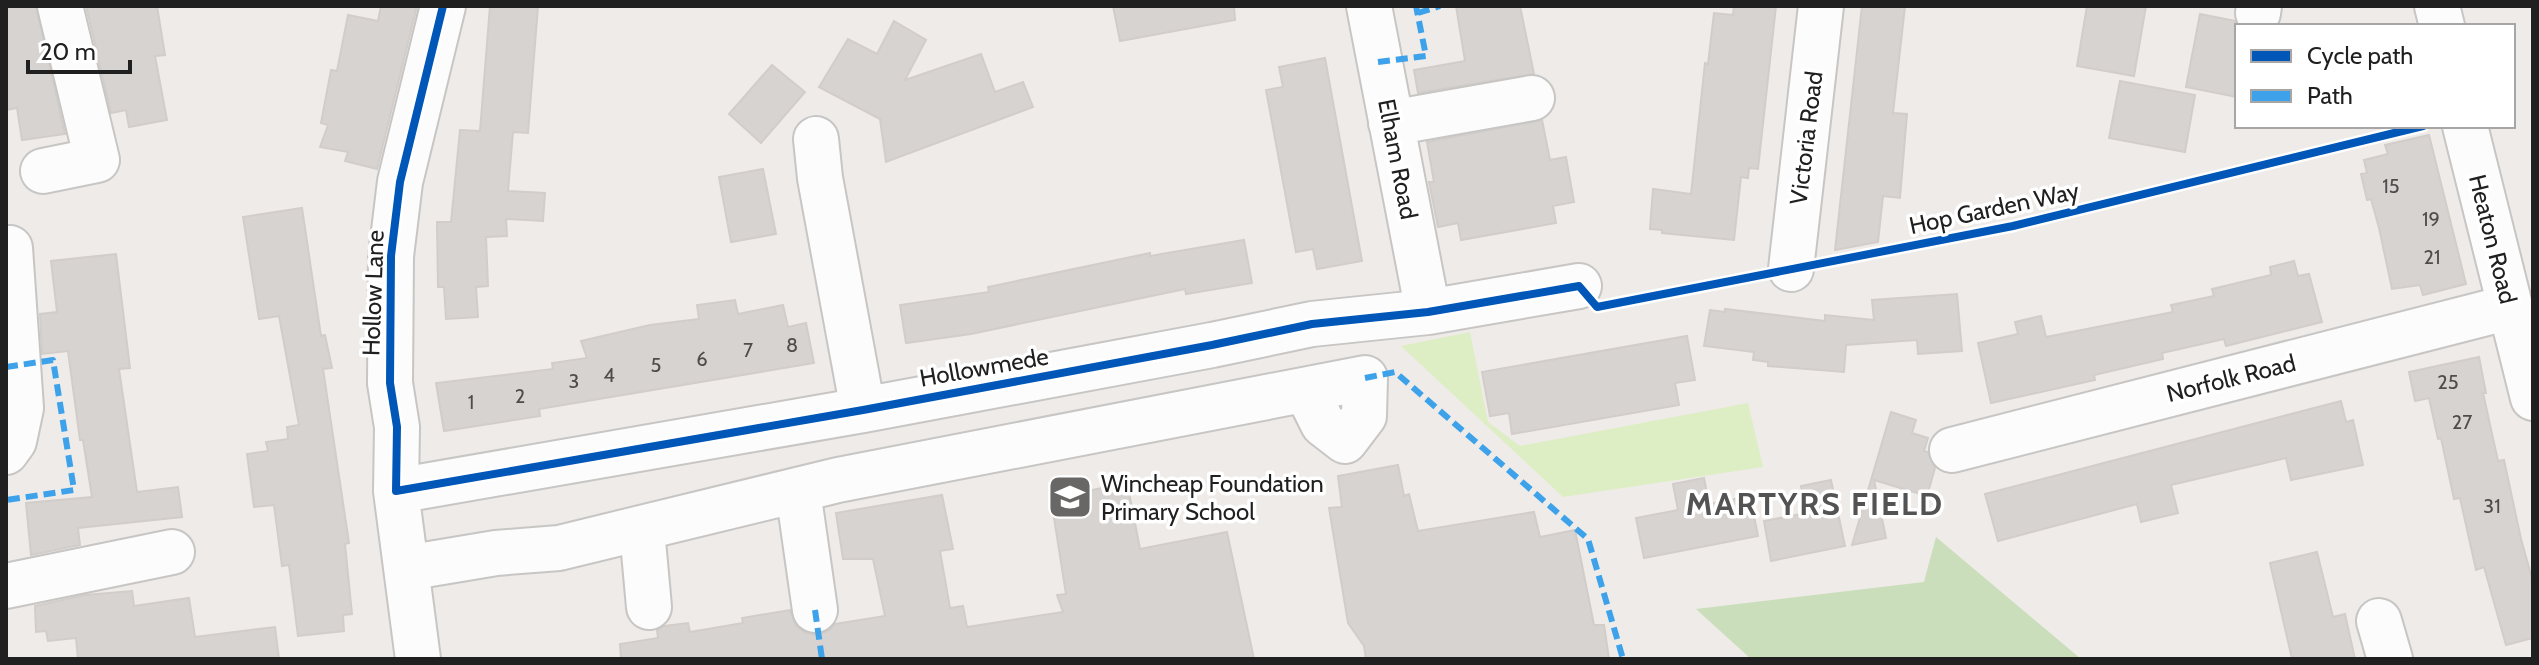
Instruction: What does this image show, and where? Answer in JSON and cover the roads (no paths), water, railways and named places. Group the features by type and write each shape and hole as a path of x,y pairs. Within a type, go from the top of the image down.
{"street":[{"path":"43,171 97,160 60,6"},
{"name":"Hollow Lane","path":"418,659 396,491 397,427 390,383 391,256 400,182 443,6"},
{"name":"Elham Road","path":"1369,6 1428,312"},
{"name":"Victoria Road","path":"1791,269 1821,6"},
{"path":"1391,123 1532,98"},
{"name":"Heaton Road","path":"2465,128 2533,398"},
{"path":"820,169 863,410"},
{"path":"6,452 14,441 21,408 21,247"},
{"name":"Hollowmede","path":"396,491 863,410 1312,324 1428,312 1579,286"},
{"name":"Norfolk Road","path":"1952,450 2510,307"},
{"path":"406,568 496,553 559,548 838,480 1306,390"},
{"path":"798,491 815,610"},
{"path":"642,530 649,607"},
{"path":"6,586 172,552"}],"place":[{"name":"Wincheap Foundation Primary School","path":"1070,497"}],"district":[{"name":"MARTYRS FIELD","path":"1815,503"}]}
